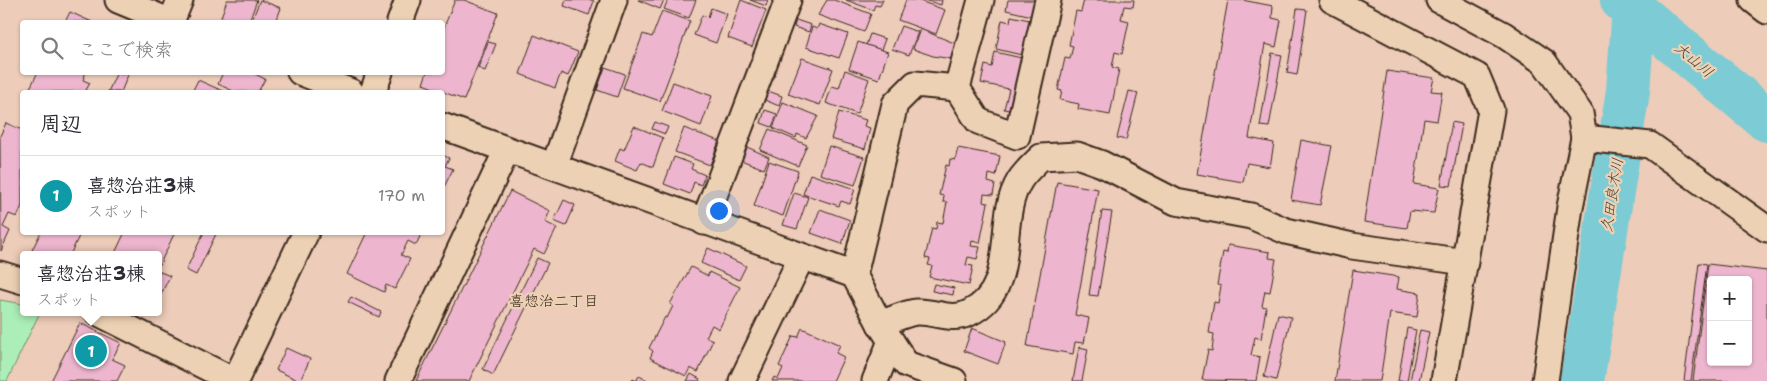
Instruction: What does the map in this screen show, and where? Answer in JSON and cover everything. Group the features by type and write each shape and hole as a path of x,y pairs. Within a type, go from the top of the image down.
{"street":[{"path":"118,0 166,20"},
{"path":"172,20 180,0"},
{"path":"401,20 408,0"},
{"path":"554,166 614,0"},
{"path":"704,222 788,0"},
{"path":"981,0 956,88 978,121 1018,136 1048,0"},
{"path":"1332,0 1477,76 1491,110 1444,381"},
{"path":"1439,0 1504,35 1544,62 1580,113 1584,138 1570,206 1545,381"},
{"path":"1753,0 1767,10"},
{"path":"308,75 346,90"},
{"path":"374,90 379,75"},
{"path":"954,381 906,364 854,275 895,104 914,84 956,88"},
{"path":"445,127 801,258 854,275"},
{"path":"1584,138 1650,145 1767,229"},
{"path":"398,381 507,150"},
{"path":"875,381 886,332 917,312 947,317 968,314 990,298 1002,270 1008,212 1020,180 1041,157 1077,155 1102,164 1176,202 1251,216 1286,231 1352,246 1464,262"},
{"path":"104,316 235,381 305,235"},
{"path":"742,381 801,258"},
{"path":"0,274 20,280"}],"green space":[{"path":"0,300 20,303 20,316 38,316 7,381 0,381"}],"building":[{"path":"227,0 257,0 250,20 230,20 221,17"},
{"path":"260,0 281,8 277,20 252,20"},
{"path":"455,0 464,0 498,13 464,100 445,93 445,90 438,90 423,84 426,75 445,75 445,25"},
{"path":"566,0 594,1 589,15 564,6"},
{"path":"638,0 664,0 660,9"},
{"path":"668,0 696,0 689,18 664,9"},
{"path":"741,0 766,10 752,47 728,38"},
{"path":"750,0 768,0 766,6"},
{"path":"827,0 834,0 871,14 864,32 818,15"},
{"path":"846,0 883,0 880,6 875,5 873,10"},
{"path":"906,0 917,0 945,10 936,34 898,20"},
{"path":"924,0 942,0 941,5"},
{"path":"1008,0 1036,0 1032,16 1006,10"},
{"path":"1084,0 1134,0 1133,7 1124,6 1121,19 1129,21 1122,54 1115,52 1112,67 1119,69 1110,115 1078,109 1079,104 1060,100 1062,91 1058,90 1065,58 1070,59 1073,46 1069,45 1076,11 1081,12"},
{"path":"1228,0 1242,0 1273,6 1272,18 1281,20 1276,47 1265,44 1249,138 1274,143 1270,167 1247,163 1243,182 1197,174"},
{"path":"711,8 727,14 716,43 694,35 702,15 708,17"},
{"path":"1297,9 1307,10 1297,75 1287,73"},
{"path":"662,11 690,21 660,101 623,88 643,34 652,37"},
{"path":"70,12 88,20 66,20"},
{"path":"1011,16 1034,21 1026,56 996,49 1002,20 1010,22"},
{"path":"796,20 811,25 809,32 794,27"},
{"path":"819,24 848,34 839,58 806,47 812,27 817,29"},
{"path":"901,26 918,32 909,55 892,49"},
{"path":"920,29 959,45 952,59 933,56 913,49"},
{"path":"870,34 885,39 881,50 866,45"},
{"path":"534,35 578,52 568,76 561,73 555,88 520,74"},
{"path":"488,42 496,44 485,71 478,68"},
{"path":"858,42 888,52 879,79 849,69"},
{"path":"995,52 1026,59 1014,111 1004,109 1009,89 981,83 985,65 992,67"},
{"path":"1272,53 1282,55 1269,127 1260,126"},
{"path":"802,58 833,69 820,105 788,94"},
{"path":"605,67 625,74 617,97 597,90"},
{"path":"845,70 869,79 857,114 826,103 832,86 839,88"},
{"path":"1387,71 1434,78 1431,91 1442,92 1437,121 1424,119 1414,184 1439,188 1434,213 1410,211 1407,228 1364,222"},
{"path":"36,75 85,75 83,80 90,83 86,90 29,90"},
{"path":"116,75 128,75 122,90 109,90"},
{"path":"222,75 257,75 265,79 259,90 231,90 218,84"},
{"path":"198,80 220,90 193,90"},
{"path":"673,82 712,96 701,126 662,111"},
{"path":"768,91 782,96 779,106 765,100"},
{"path":"1129,91 1138,93 1126,140 1117,138"},
{"path":"783,102 818,116 806,138 797,134 796,138 773,128"},
{"path":"765,110 777,114 772,127 761,123"},
{"path":"839,112 866,120 864,126 870,128 865,149 831,139"},
{"path":"655,122 668,127 665,134 652,129"},
{"path":"1452,122 1462,124 1451,186 1441,185"},
{"path":"6,123 20,129 20,210 17,217 9,214 3,227 10,231 1,251 0,136"},
{"path":"634,126 663,138 653,167 641,162 637,170 615,161 620,148 624,150"},
{"path":"684,128 719,141 710,165 675,152"},
{"path":"769,129 807,145 798,166 760,150"},
{"path":"1301,140 1332,146 1320,205 1291,200"},
{"path":"829,146 864,157 855,185 820,174"},
{"path":"747,147 769,157 764,169 741,160"},
{"path":"958,148 1000,156 996,176 989,174 988,182 995,184 993,195 984,194 983,202 988,203 980,243 972,241 971,246 980,247 977,259 968,257 966,265 973,266 969,285 929,277 932,266 928,265 930,259 925,258 932,228 936,229 937,222 943,223 947,202 943,202 944,196 939,195 946,165 949,166 950,159 955,160"},
{"path":"445,156 449,158 445,166"},
{"path":"674,157 693,164 691,169 705,175 701,185 694,182 690,194 664,184"},
{"path":"769,161 798,171 783,216 754,206"},
{"path":"445,166 453,169 445,185"},
{"path":"810,174 855,189 850,204 841,201 839,206 803,194"},
{"path":"1057,182 1098,189 1075,315 1089,318 1084,343 1075,342 1073,354 1027,346"},
{"path":"510,191 550,211 545,222 557,228 544,254 534,249 469,381 416,381"},
{"path":"794,193 808,197 797,229 783,225"},
{"path":"564,200 575,205 566,226 554,221"},
{"path":"820,209 850,220 842,244 811,233"},
{"path":"1102,211 1112,212 1098,296 1089,295"},
{"path":"40,235 80,235 72,251 32,250"},
{"path":"124,235 174,235 162,260 162,251 116,251"},
{"path":"203,235 216,235 196,275 186,270"},
{"path":"366,235 421,235 416,245 408,241 401,255 410,259 395,289 386,285 384,292 347,274"},
{"path":"1228,245 1270,252 1269,258 1276,259 1270,292 1265,291 1262,306 1266,307 1261,339 1255,337 1251,355 1260,357 1256,381 1202,380 1208,350 1212,351 1214,334 1209,333 1214,302 1218,303 1221,286 1217,285 1223,252 1227,253"},
{"path":"708,248 746,266 739,280 701,263"},
{"path":"537,258 548,263 493,375 483,369"},
{"path":"1699,263 1707,264 1691,381 1684,381"},
{"path":"1708,264 1767,271 1767,381 1693,381"},
{"path":"691,267 708,276 709,272 740,287 719,329 712,325 706,337 713,340 698,372 690,368 686,376 650,358 653,351 649,348 665,317 667,318 673,306 670,304"},
{"path":"1353,270 1399,277 1397,289 1420,293 1417,317 1390,313 1380,381 1335,381"},
{"path":"162,273 170,276 162,292"},
{"path":"934,284 954,288 953,295 932,291"},
{"path":"351,297 381,312 379,317 348,302"},
{"path":"1278,314 1291,317 1276,380 1264,377"},
{"path":"80,323 121,343 112,359 125,365 117,381 51,381"},
{"path":"802,328 840,345 836,353 844,357 833,381 772,381 774,377 778,379 783,368 779,366 793,336 798,337"},
{"path":"972,328 1006,342 998,364 964,351"},
{"path":"1407,328 1416,330 1407,381 1398,381"},
{"path":"1420,330 1429,332 1419,381 1410,381"},
{"path":"1079,347 1088,349 1082,381 1073,381"},
{"path":"286,348 310,359 300,381 276,370"},
{"path":"691,374 700,379 699,381 687,381"},
{"path":"639,376 649,381 636,381"}],"waterway":[{"name":"大山川","path":"1622,0 1767,120"},
{"name":"久田良木川","path":"1582,381 1628,91 1634,8"}],"place":[{"name":"喜惣治荘3棟","path":"91,351"}],"district":[{"name":"喜惣治二丁目","path":"554,301"}]}
